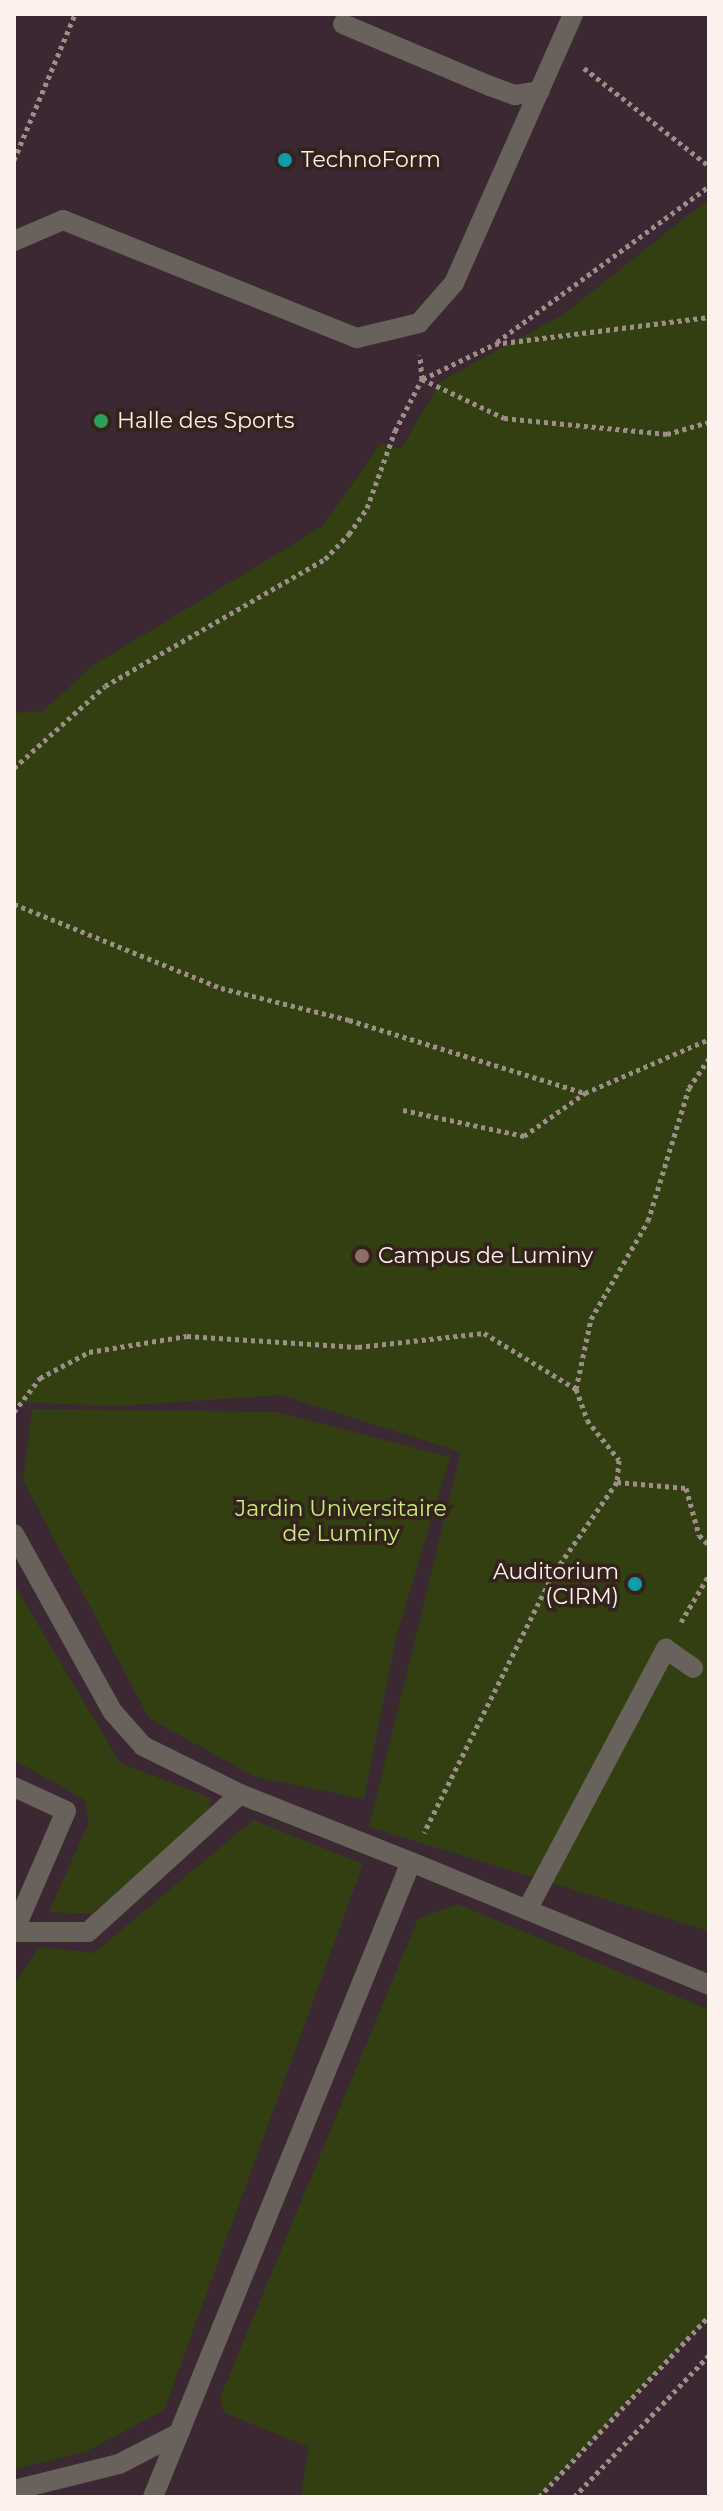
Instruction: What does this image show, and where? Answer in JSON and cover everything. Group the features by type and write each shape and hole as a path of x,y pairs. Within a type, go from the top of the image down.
{"street":[{"path":"14,241 63,220 357,338 419,323 454,283 573,14"},
{"path":"343,24 515,95 540,91"},
{"path":"14,1534 112,1711 143,1746 240,1794 709,1985"},
{"path":"527,1910 666,1649 693,1668"},
{"path":"14,1787 66,1811 16,1932 88,1932 240,1794"},
{"path":"153,2497 411,1862"},
{"path":"14,2490 119,2464 179,2433"}],"path":[{"path":"14,160 75,14"},
{"path":"558,48 709,166"},
{"path":"14,768 105,686 325,559 367,508 395,431 422,379 495,344 709,186"},
{"path":"495,344 709,317"},
{"path":"422,379 504,418 667,434 709,422"},
{"path":"14,904 221,988 349,1020 585,1093"},
{"path":"403,1110 524,1136 585,1093 709,1039"},
{"path":"411,1862 553,1574 617,1482 619,1460 587,1420 576,1389 591,1319 648,1221 689,1088 709,1058"},
{"path":"14,1412 40,1378 89,1352 187,1336 358,1347 484,1333 576,1389"},
{"path":"617,1482 686,1488 699,1535 709,1545"},
{"path":"666,1649 709,1575"},
{"path":"539,2497 709,2316"},
{"path":"574,2497 709,2355"}],"shaded area":[{"name":"Campus de Luminy","path":"14,14 709,14 709,2497 14,2497"}],"green space":[{"path":"705,202 709,204 709,1931 369,1827 461,1452 281,1395 115,1406 14,1402 14,713 43,711 94,665 323,526 381,443 401,449 441,381 564,314"},
{"name":"Jardin Universitaire de Luminy","path":"32,1409 276,1412 450,1457 397,1634 364,1799 255,1777 149,1718 23,1480"},
{"path":"14,1584 120,1763 211,1798 207,1814 92,1914 49,1912 89,1822 85,1800 14,1760"},
{"path":"253,1820 363,1864 164,2410 85,2452 14,2469 14,1984 39,1947 94,1953"},
{"path":"458,1904 709,2010 709,2316 539,2497 301,2497 309,2447 225,2413 220,2398 418,1919"}],"place":[{"name":"TechnoForm","path":"285,160"},
{"name":"Halle des Sports","path":"101,421"},
{"name":"Campus de Luminy","path":"362,1256"},
{"name":"Auditorium (CIRM)","path":"635,1584"}]}
